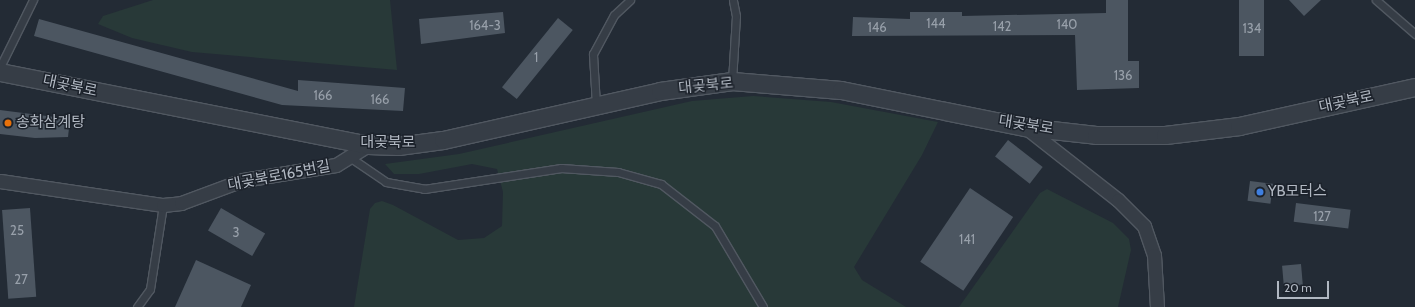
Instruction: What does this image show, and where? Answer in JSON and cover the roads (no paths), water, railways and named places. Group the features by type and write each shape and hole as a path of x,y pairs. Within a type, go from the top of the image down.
{"street":[{"name":"대곶북로","path":"0,72 368,145 443,140 660,91 732,81 841,90 1025,127 1096,135 1165,135 1239,126 1415,87"},
{"path":"1025,127 1118,200 1144,226 1154,256 1157,307"},
{"name":"대곶북로165번길","path":"0,181 163,205 181,203 242,180 317,170 350,158 368,145"}],"lane":[{"path":"0,66 32,0"},
{"path":"596,106 593,54 614,15 630,0"},
{"path":"732,81 736,16 733,0"},
{"path":"1376,0 1415,34"},
{"name":"대곶북로","path":"350,158 386,182 424,189 561,168 618,172 661,184 716,226 763,307"},
{"path":"137,307 150,288 163,205"}],"place":[{"name":"송화삼계탕","path":"8,123"},
{"name":"YB모터스","path":"1260,192"}]}
